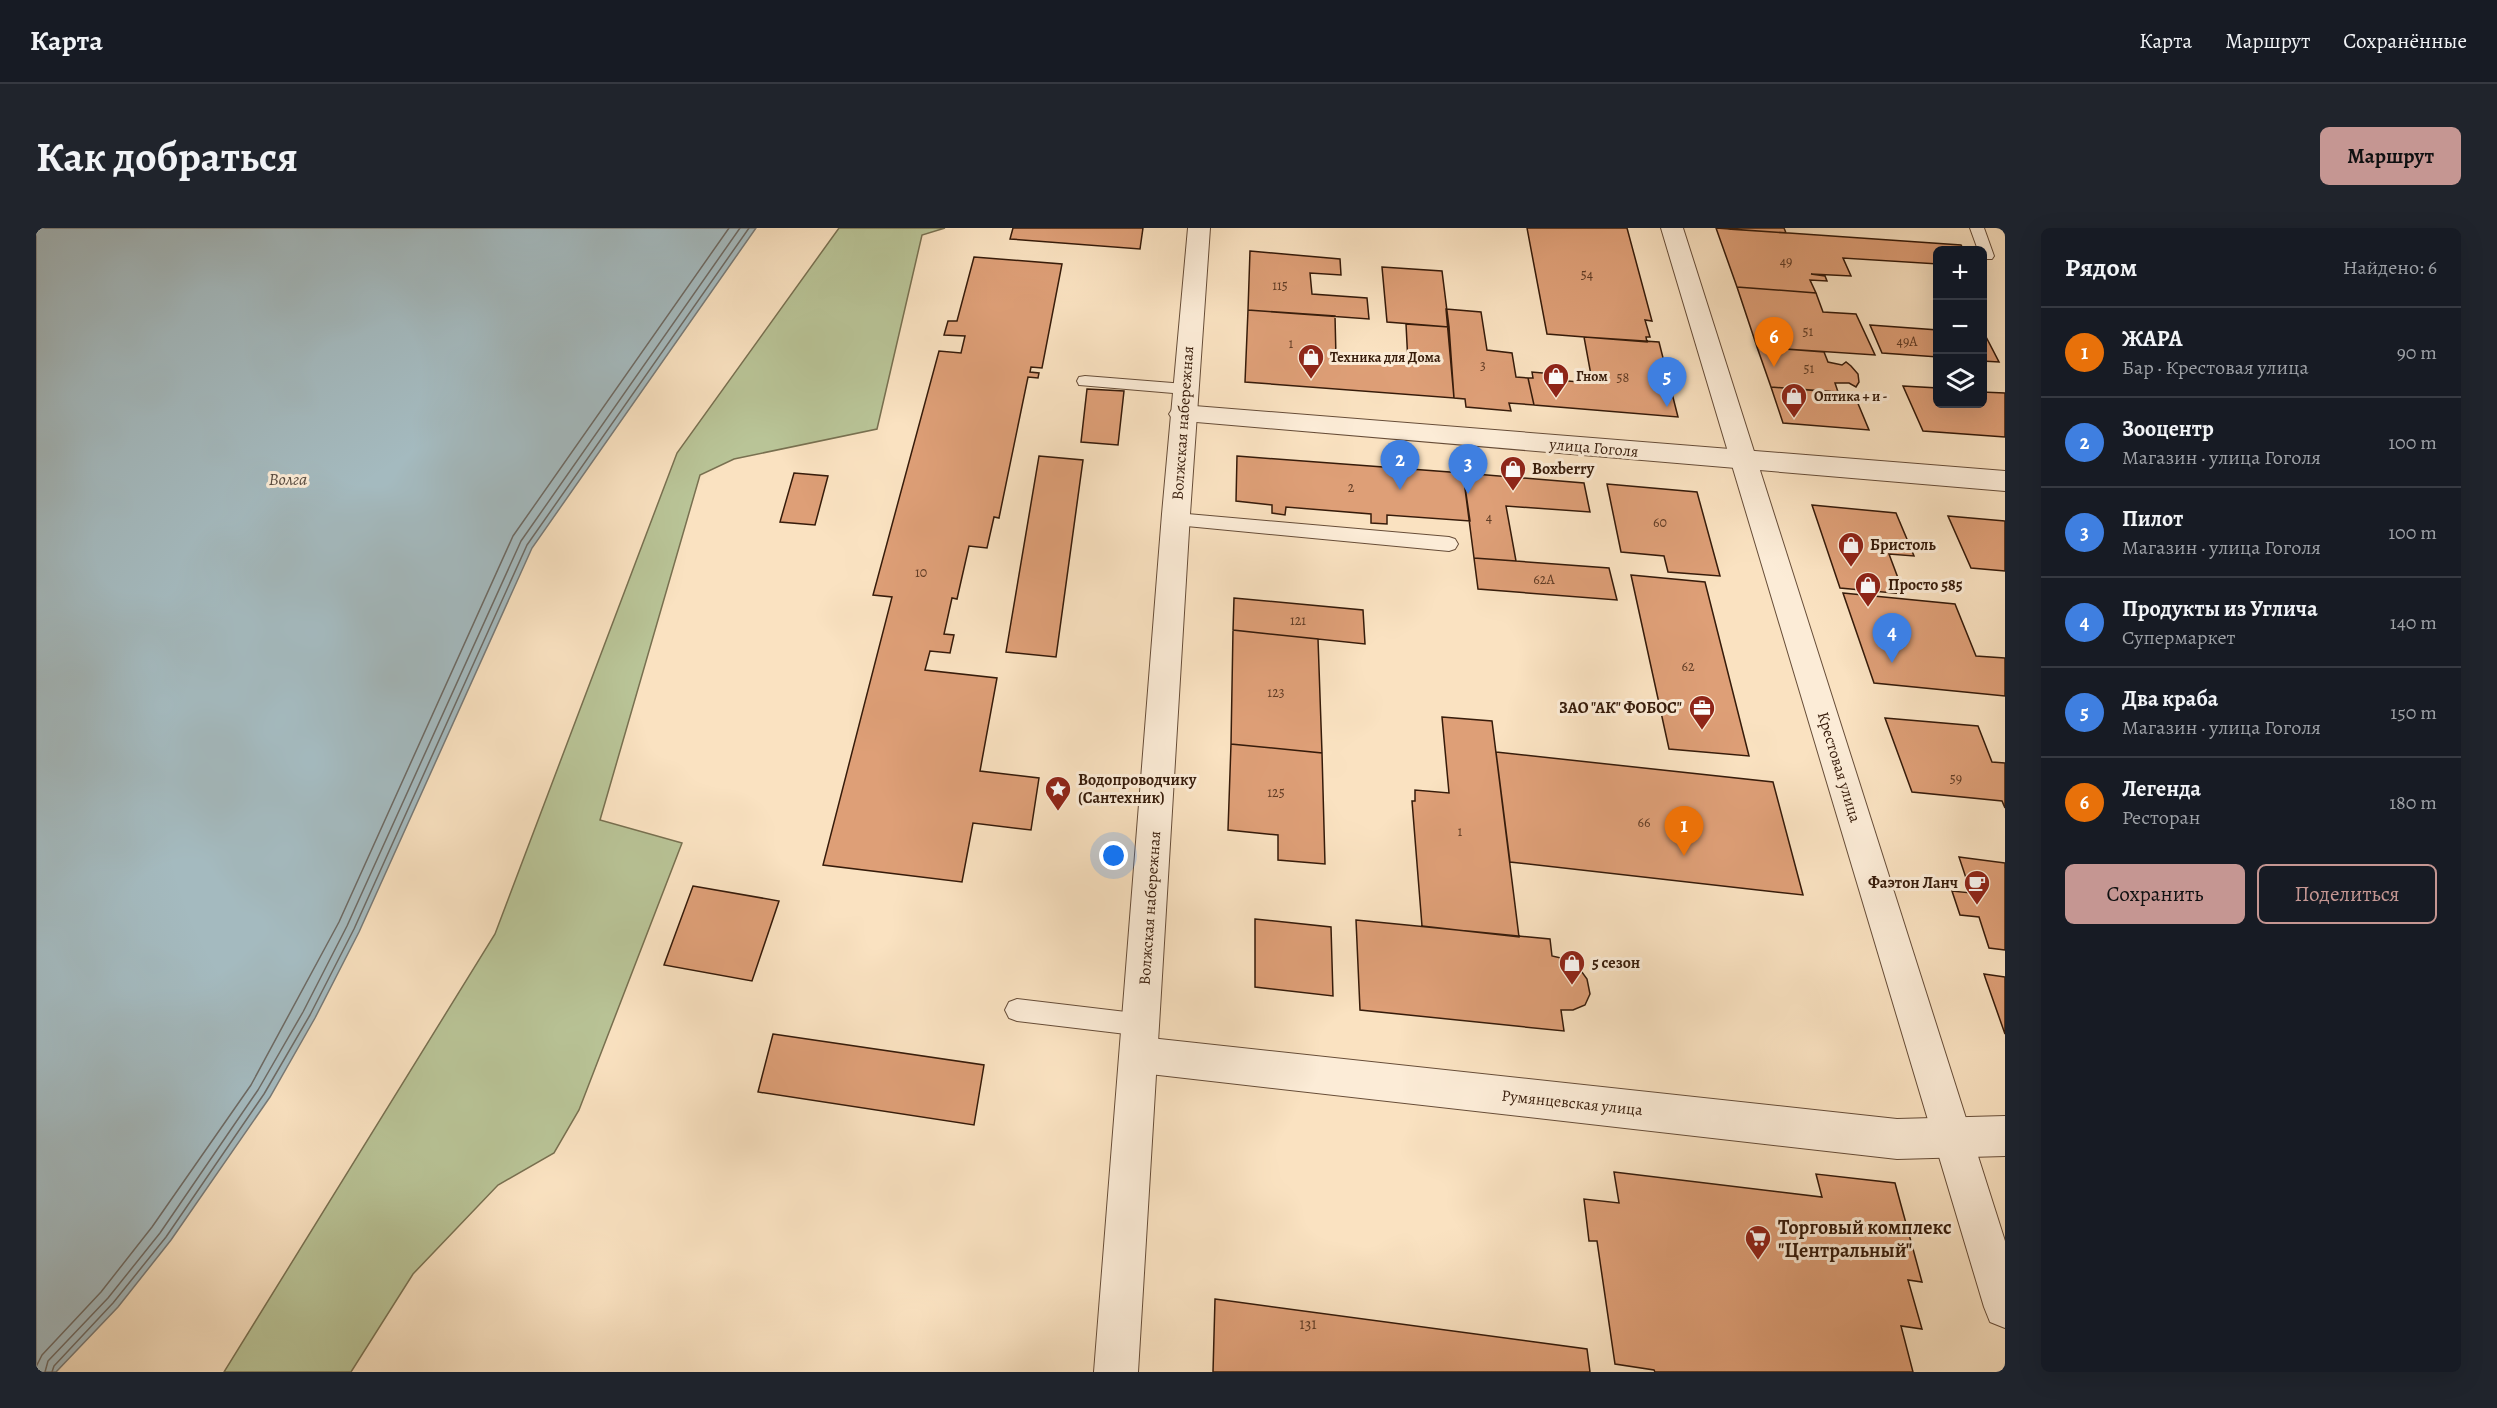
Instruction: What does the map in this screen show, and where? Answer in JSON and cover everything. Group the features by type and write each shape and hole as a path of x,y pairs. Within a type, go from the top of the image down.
{"street":[{"name":"Волжская набережная","path":"1116,1372 1142,1040 1184,402 1199,228"},
{"name":"Крестовая улица","path":"1672,228 2005,1307"},
{"name":"улица Гоголя","path":"1184,402 1745,461 2005,481"},
{"name":"Румянцевская улица","path":"1142,1040 1897,1139 2005,1136"}],"lane":[{"path":"1977,228 1983,246"},
{"path":"1085,381 1184,402"},
{"path":"1176,519 1449,543"},
{"path":"1017,1010 1142,1040"}],"green space":[{"path":"839,228 945,228 922,235 877,429 734,459 700,475 600,820 682,843 579,1110 554,1153 498,1185 413,1274 351,1372 224,1372 495,934 677,453"}],"water":[{"name":"Волга","path":"36,228 756,228 532,548 359,932 315,1018 270,1097 171,1240 118,1307 56,1372 36,1372"}],"building":[{"path":"1013,228 1143,228 1140,249 1010,239"},
{"path":"1527,228 1627,228 1652,321 1645,320 1650,337 1646,337 1647,342 1547,334"},
{"path":"1716,228 1962,246 1933,246 1933,264 1843,258 1851,276 1811,274 1825,276 1827,281 1810,280 1816,293 1737,287"},
{"path":"1784,228 1786,233 1728,229"},
{"path":"1250,251 1340,259 1341,275 1310,273 1312,294 1367,298 1369,319 1248,310"},
{"path":"974,257 1062,264 1042,368 1031,367 1030,372 1039,373 1038,378 1028,377 999,518 994,517 987,548 969,546 957,599 952,598 944,634 954,635 950,653 930,651 925,670 997,678 980,771 1039,778 1031,830 973,823 962,882 823,865 892,597 873,595 939,351 961,353 965,336 944,335 948,321 957,321"},
{"path":"1382,267 1442,271 1449,327 1387,322"},
{"path":"1737,287 1816,293 1823,312 1856,314 1875,355 1757,347"},
{"path":"1446,309 1481,312 1487,350 1512,353 1516,377 1528,378 1534,405 1509,403 1511,411 1466,407 1465,399 1454,398"},
{"path":"1248,310 1335,316 1336,358 1408,363 1406,324 1449,327 1454,398 1245,382"},
{"path":"1870,325 1933,330 1933,357 1882,353"},
{"path":"1584,337 1659,342 1678,417 1534,405 1528,378 1533,378 1532,372 1554,374 1556,380 1579,382 1577,375 1591,375"},
{"path":"1987,339 1999,362 1987,361"},
{"path":"1757,347 1824,352 1828,362 1842,365 1846,362 1851,366 1858,374 1859,382 1856,387 1849,383 1835,383 1838,392 1771,387"},
{"path":"1903,386 1933,388 1933,408 1987,408 1987,392 2005,393 2005,437 1923,431"},
{"path":"1771,387 1854,394 1869,430 1783,423"},
{"path":"1087,389 1124,391 1118,445 1081,442"},
{"path":"1039,456 1083,460 1056,657 1006,652"},
{"path":"1237,456 1463,473 1470,521 1387,515 1387,524 1371,523 1371,514 1286,507 1285,515 1272,513 1272,505 1236,501"},
{"path":"794,473 828,476 815,525 780,522"},
{"path":"1463,473 1584,483 1590,512 1506,506 1516,561 1474,558"},
{"path":"1607,484 1697,492 1720,576 1668,572 1664,556 1621,552"},
{"path":"1812,505 1896,513 1914,556 1889,554 1904,594 1840,588"},
{"path":"1948,516 2005,521 2005,571 1971,568"},
{"path":"1474,558 1609,568 1617,600 1478,589"},
{"path":"1631,575 1705,582 1749,756 1669,749"},
{"path":"1843,593 1955,604 1976,656 2005,658 2005,696 1874,683"},
{"path":"1234,598 1363,610 1365,644 1233,630"},
{"path":"1233,630 1318,639 1322,753 1231,744"},
{"path":"1442,717 1492,721 1519,937 1422,926 1412,801 1415,801 1415,790 1449,793"},
{"path":"1885,718 1978,726 1992,762 2005,763 2005,808 2002,801 1912,792"},
{"path":"1231,744 1322,753 1325,864 1278,860 1278,835 1228,830"},
{"path":"1496,752 1773,782 1803,895 1510,862"},
{"path":"1959,857 2005,863 2005,950 1989,948 1979,917 1960,915 1952,891 1971,893"},
{"path":"693,886 779,901 752,981 664,965"},
{"path":"1255,919 1331,927 1333,996 1255,987"},
{"path":"1356,920 1550,939 1552,956 1565,959 1579,968 1587,979 1590,994 1585,1005 1573,1010 1561,1010 1564,1031 1360,1010"},
{"path":"1984,974 2005,977 2005,1034 1986,980"},
{"path":"773,1034 984,1065 974,1125 758,1092"},
{"name":"Торговый комплекс \"Центральный\"","path":"1614,1172 1822,1197 1816,1174 1895,1183 1922,1282 1908,1280 1922,1329 1901,1326 1913,1372 1655,1372 1615,1364 1597,1241 1589,1241 1584,1199 1619,1203"},
{"path":"1215,1299 1587,1349 1590,1372 1213,1372"}],"place":[{"name":"Легенда","path":"1774,367"},
{"name":"Техника для Дома","path":"1311,380"},
{"name":"Гном","path":"1556,399"},
{"name":"Два краба","path":"1667,407"},
{"name":"Оптика + и -","path":"1794,419"},
{"name":"Зооцентр","path":"1400,490"},
{"name":"Boxberry","path":"1513,492"},
{"name":"Пилот","path":"1468,494"},
{"name":"Бристоль","path":"1851,568"},
{"name":"Просто 585","path":"1868,608"},
{"name":"Продукты из Углича","path":"1892,663"},
{"name":"ЗАО \"АК\" ФОБОС\"","path":"1702,731"},
{"name":"Водопроводчику (Сантехник)","path":"1058,812"},
{"name":"ЖАРА","path":"1684,856"},
{"name":"Фаэтон Ланч","path":"1977,906"},
{"name":"5 сезон","path":"1572,986"},
{"name":"Торговый комплекс \"Центральный\"","path":"1758,1261"}]}
